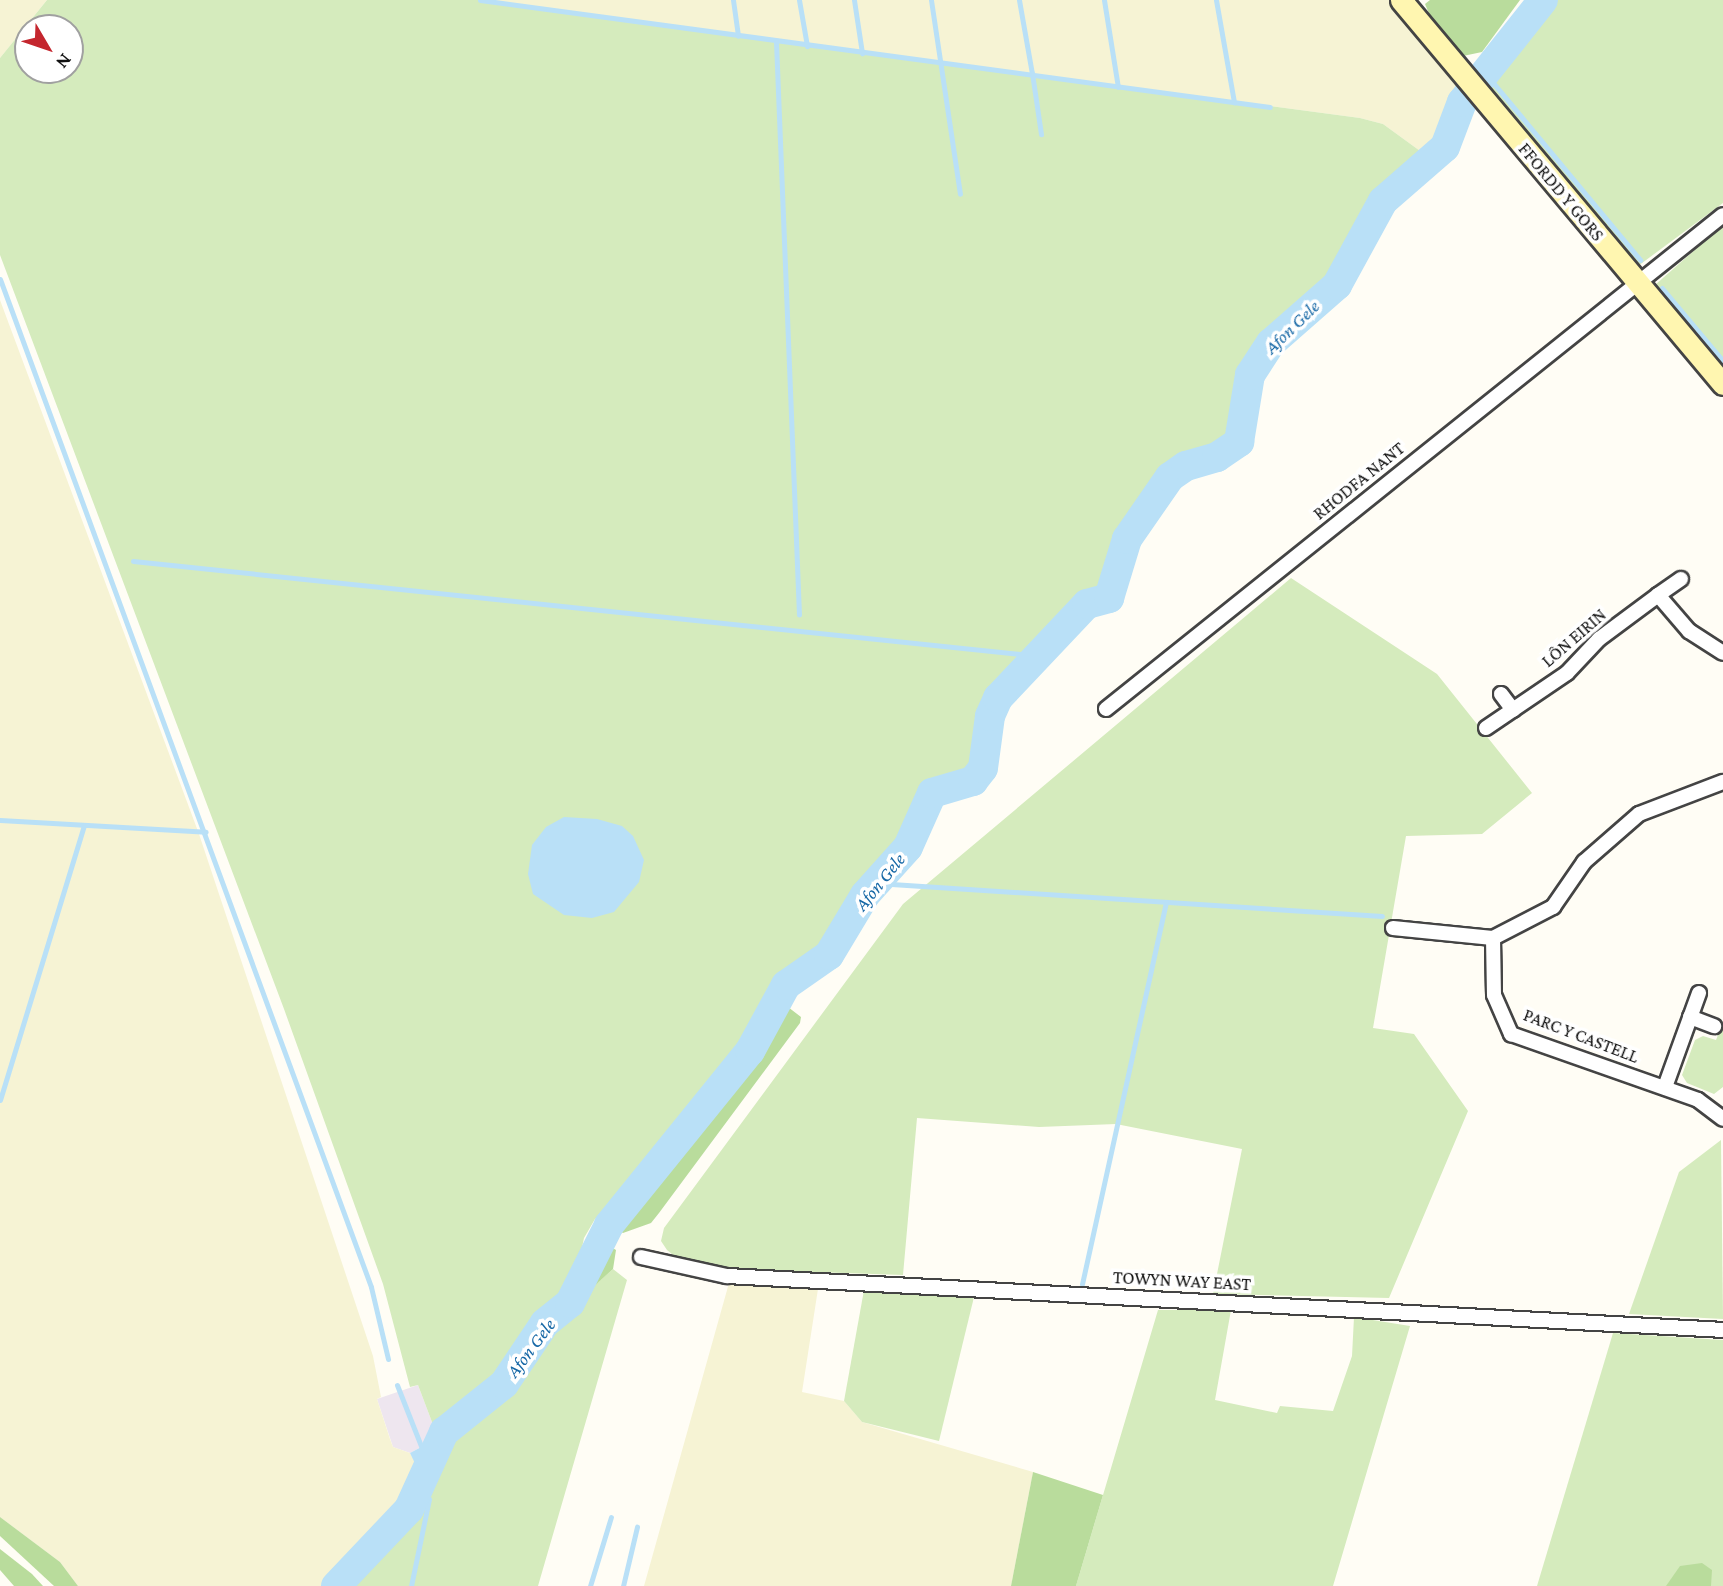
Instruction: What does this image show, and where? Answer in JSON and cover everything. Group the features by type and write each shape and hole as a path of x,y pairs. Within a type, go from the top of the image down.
{"street":[{"name":"FFORDD Y GORS","path":"1401,0 1723,384"},
{"name":"RHODFA NANT","path":"1106,709 1723,215"},
{"name":"LÔN EIRIN","path":"1486,728 1567,673 1599,639 1681,579"},
{"path":"1658,595 1689,631 1723,653"},
{"path":"1501,694 1513,710"},
{"path":"1394,928 1493,938 1553,907 1584,862 1639,814 1722,785"},
{"name":"PARC Y CASTELL","path":"1493,938 1494,995 1511,1034 1665,1087 1707,1104 1723,1119"},
{"path":"1665,1087 1699,993"},
{"path":"1690,1017 1714,1026"},
{"name":"TOWYN WAY EAST","path":"642,1257 727,1276 1723,1329"}],"shaded area":[{"path":"0,0 47,0 36,14 14,14 14,41 0,58"},
{"path":"480,0 1389,0 1463,91 1452,104 1427,156 1383,124 1360,118"},
{"path":"0,300 199,834 373,1356 381,1397 377,1399 390,1439 393,1447 410,1453 420,1472 410,1502 336,1574 330,1586 78,1586 60,1562 0,1517"},
{"path":"729,1283 818,1289 802,1392 844,1401 862,1422 1033,1472 1011,1586 644,1586"},
{"path":"418,1385 435,1430 425,1445 410,1453 393,1447 377,1399"}],"green space":[{"path":"47,0 480,0 1360,118 1383,124 1427,156 1375,202 1333,281 1272,336 1245,371 1232,437 1216,451 1168,467 1154,480 1121,535 1103,587 1003,685 983,719 978,766 966,775 932,786 905,841 858,897 826,948 782,982 749,1047 634,1185 595,1219 584,1238 574,1286 534,1327 513,1366 435,1430 418,1385 410,1387 383,1284 284,1009 0,255 0,58 14,41 14,84 84,84 84,14 36,14"},
{"path":"1430,0 1520,0 1482,52 1463,56 1433,23 1425,4"},
{"path":"1555,0 1723,0 1723,203 1638,266 1485,83"},
{"path":"1723,225 1723,370 1655,285"},
{"path":"1291,578 1437,674 1532,793 1482,834 1406,836 1373,1028 1414,1034 1468,1111 1389,1298 1213,1294 1242,1149 1116,1124 1039,1127 917,1118 903,1275 723,1269 678,1259 667,1250 661,1241 664,1228 903,904"},
{"path":"788,1007 801,1017 800,1023 659,1213 651,1223 623,1233 616,1229 677,1150 697,1132"},
{"path":"1723,1023 1723,1087 1714,1094 1687,1083 1682,1075 1695,1040 1703,1036 1716,1040"},
{"path":"1721,1140 1723,1319 1629,1314 1679,1172"},
{"path":"606,1244 616,1250 613,1269 581,1298"},
{"path":"613,1269 627,1280 538,1586 344,1586 425,1499 455,1426 510,1385 549,1326"},
{"path":"864,1290 974,1297 939,1441 862,1422 844,1401"},
{"path":"1158,1310 1231,1310 1215,1400 1277,1413 1280,1406 1333,1411 1352,1356 1354,1317 1410,1326 1333,1586 1076,1586"},
{"path":"1613,1333 1723,1340 1723,1586 1537,1586"},
{"path":"1033,1472 1103,1495 1076,1586 1011,1586"},
{"path":"0,1517 60,1562 78,1586 54,1586 0,1536"},
{"path":"0,1549 43,1586 14,1586 0,1570"},
{"path":"1702,1563 1712,1570 1711,1586 1666,1586 1680,1566"}],"water":[{"path":"564,817 597,819 622,826 633,836 644,860 639,882 614,912 592,918 564,915 533,894 528,874 532,845 546,827"},
{"path":"484,1399 450,1433 425,1499 408,1519 380,1539 415,1493 419,1472 410,1453 425,1445 433,1455 444,1432"}],"waterway":[{"path":"480,0 1270,107"},
{"path":"733,0 738,36"},
{"path":"799,0 807,46"},
{"path":"854,0 862,53"},
{"path":"931,0 960,194"},
{"path":"1019,0 1032,74"},
{"path":"1104,0 1118,87"},
{"path":"1216,0 1234,102"},
{"name":"Afon Gele","path":"336,1586 409,1509 444,1432 504,1384 545,1323 570,1303 609,1225 750,1051 786,985 829,955 865,895 908,847 932,793 973,781 983,768 990,716 998,698 1087,604 1109,598 1127,539 1170,477 1186,466 1217,457 1239,442 1250,375 1271,343 1337,285 1383,201 1445,147 1462,102 1543,0"},
{"path":"776,42 799,615"},
{"path":"1032,73 1041,134"},
{"path":"1485,73 1640,260"},
{"path":"0,279 371,1287 388,1359"},
{"path":"1662,288 1723,361"},
{"path":"133,561 1039,656"},
{"path":"0,820 206,832"},
{"path":"0,1100 84,826"},
{"path":"876,883 1382,916"},
{"path":"1082,1284 1166,902"},
{"path":"397,1385 423,1451"},
{"path":"411,1586 429,1499"},
{"path":"590,1586 611,1517"},
{"path":"623,1586 637,1527"}]}
